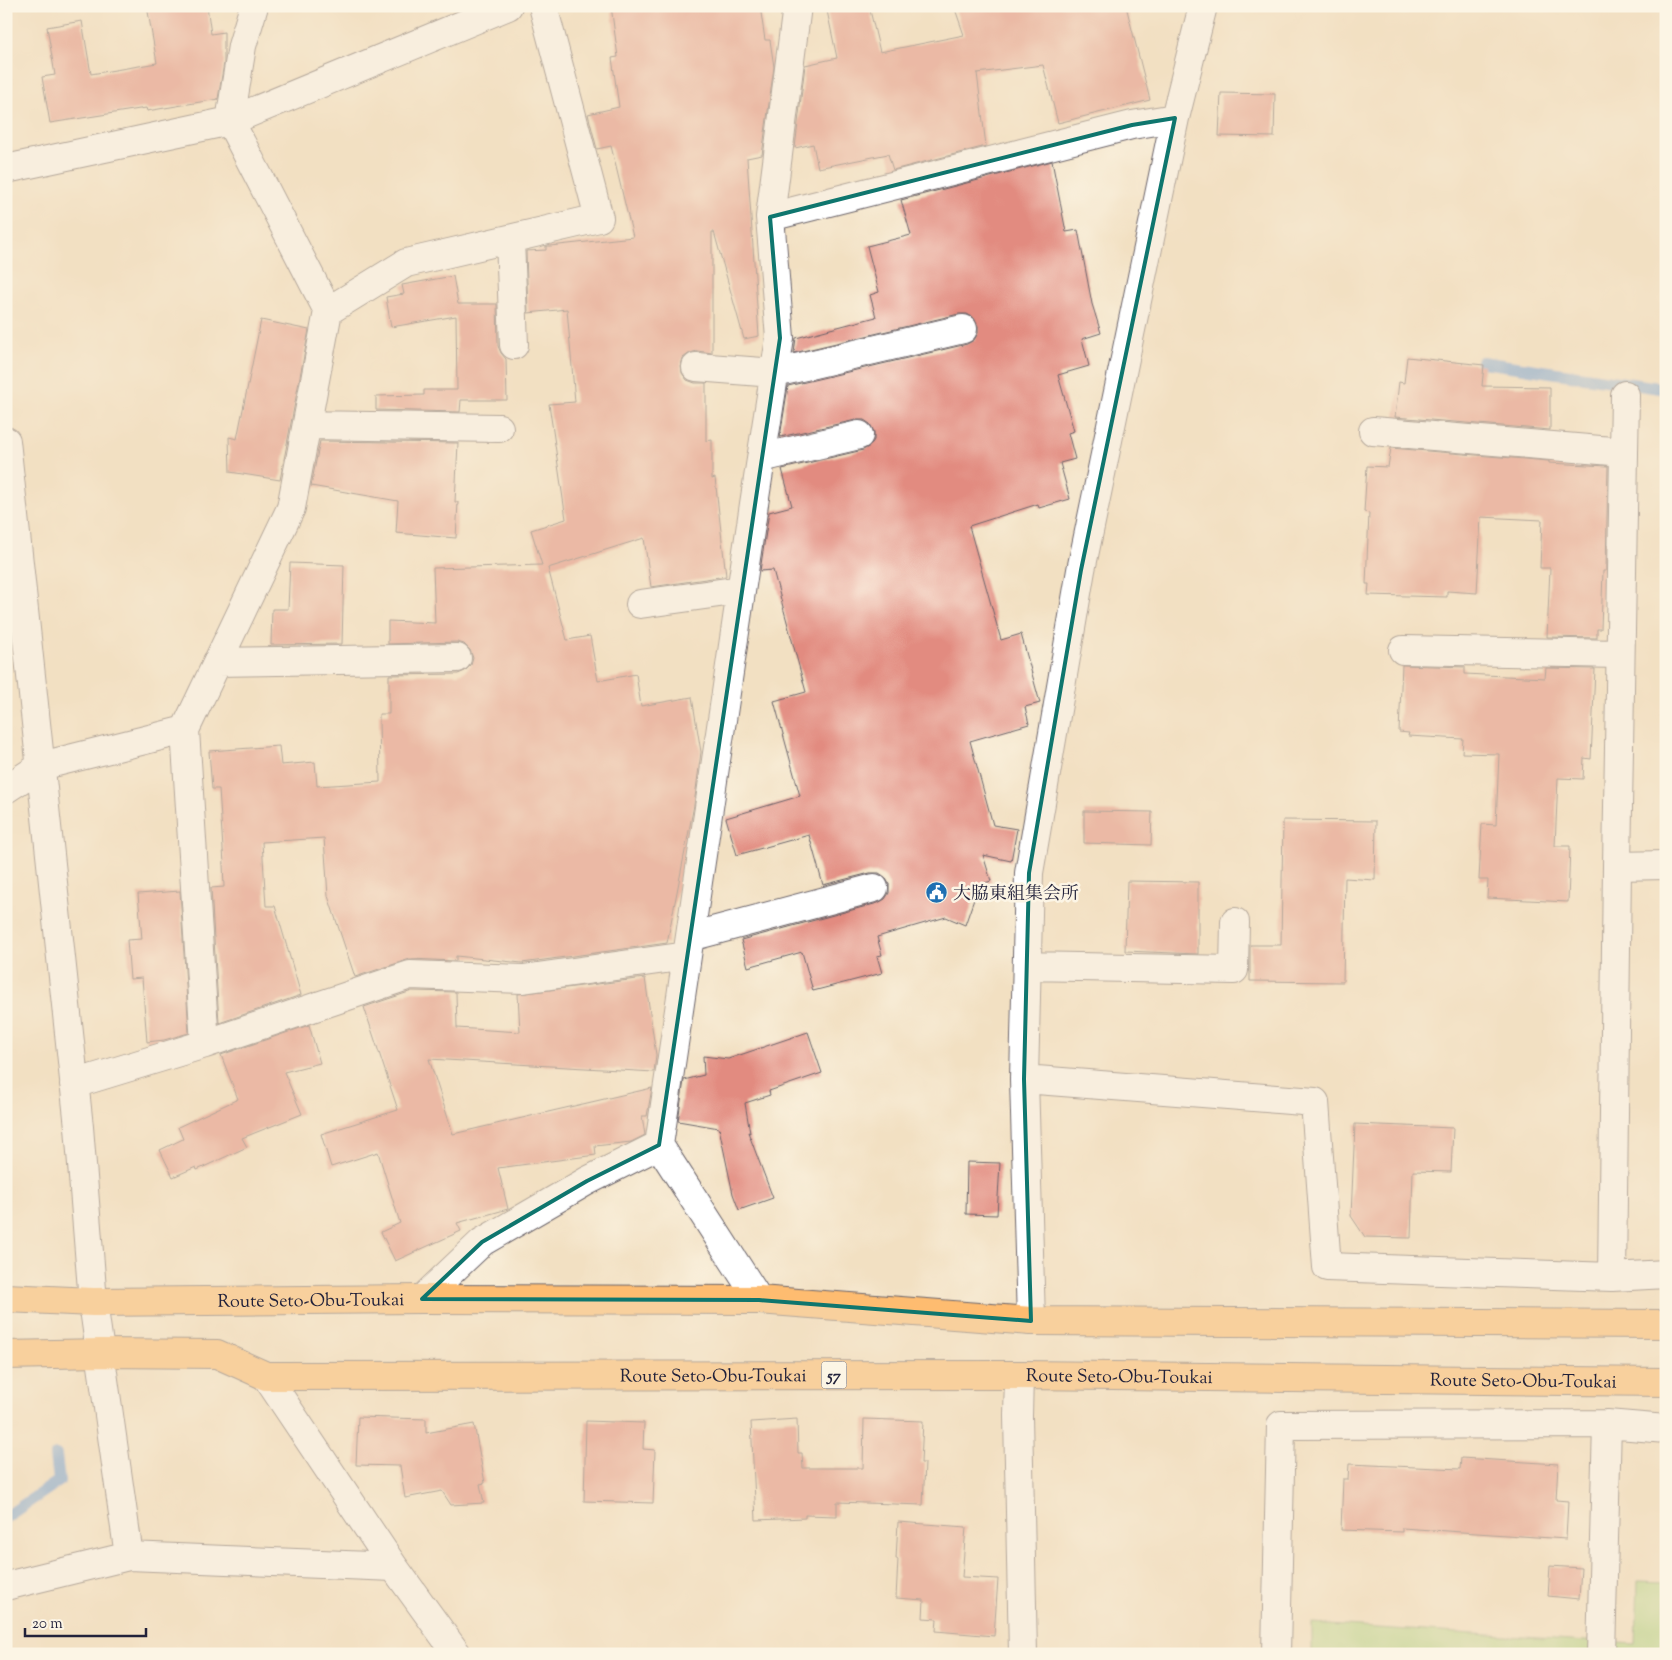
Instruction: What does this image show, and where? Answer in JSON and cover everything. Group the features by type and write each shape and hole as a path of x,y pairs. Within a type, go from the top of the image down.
{"main road":[{"name":"Route Seto-Obu-Toukai","path":"6,1298 93,1302 422,1299 759,1300 1031,1321 1666,1324"},
{"name":"Route Seto-Obu-Toukai","path":"6,1355 101,1353 217,1354 266,1376 1019,1375 1666,1382"}],"street":[{"path":"205,1044 185,730 291,508 328,311 230,121 242,46 254,6"},
{"path":"6,170 230,121 508,6"},
{"path":"328,311 406,263 599,218 543,6"},
{"path":"759,1300 659,1145 780,338 770,218 796,6"},
{"path":"1031,1321 1024,1079 1029,872 1079,579 1175,118 1204,6"},
{"path":"770,218 1132,125 1175,118"},
{"path":"510,239 514,345"},
{"path":"696,367 775,372 963,329"},
{"path":"1612,1277 1625,395"},
{"path":"307,425 499,428"},
{"path":"1373,431 1624,452"},
{"path":"761,458 859,436"},
{"path":"6,441 74,1084 93,1302 129,1556"},
{"path":"640,604 741,590"},
{"path":"1403,650 1620,654"},
{"path":"217,662 457,658"},
{"path":"6,789 41,766 185,730"},
{"path":"1617,866 1666,865"},
{"path":"74,1084 205,1044 410,975 523,979 689,947 874,888"},
{"path":"1027,966 1234,970 1235,922"},
{"path":"1024,1079 1315,1102 1327,1267 1612,1277 1666,1274"},
{"path":"422,1299 482,1242 586,1181 659,1145"},
{"path":"1019,1375 1018,1416 1023,1654"},
{"path":"266,1376 394,1567 457,1654"},
{"path":"1601,1654 1607,1424"},
{"path":"1276,1654 1281,1425 1607,1424 1666,1428"},
{"path":"6,1586 129,1556 394,1567"}],"highlighted area":[{"path":"1175,118 1081,570 1029,873 1024,1079 1031,1321 759,1300 422,1299 482,1242 587,1181 659,1145 780,338 770,217 1132,125"}],"green space":[{"path":"1638,1581 1666,1582 1666,1654 1312,1654 1312,1624 1636,1644"}],"building":[{"path":"147,6 207,6 211,34 224,32 224,63 218,99 147,111 146,108 50,123 42,77 55,75 47,27 82,21 91,74 157,63"},
{"path":"611,6 760,6 765,40 770,40 774,67 762,155 747,158 759,336 744,339 714,232 712,232 712,353 697,351 690,353 683,358 681,365 682,373 687,380 695,383 706,383 706,441 712,440 712,479 715,478 726,576 651,587 644,538 548,568 567,640 590,636 598,681 636,674 641,706 692,697 701,752 694,805 667,943 522,963 456,956 456,961 410,959 355,977 328,896 324,838 262,842 266,906 275,906 301,995 219,1023 211,888 224,887 224,864 219,789 212,789 209,751 279,746 281,765 315,762 317,786 380,782 379,714 389,714 389,675 458,674 465,671 471,665 473,658 470,650 464,644 457,642 388,644 388,621 435,623 433,568 542,565 531,530 566,519 549,404 575,402 567,309 528,313 526,251 546,250 546,246 633,237 611,146 597,149 588,114 619,107 612,58 618,57"},
{"path":"826,6 869,6 880,52 964,35 954,6 1126,6 1150,100 1058,123 1043,65 977,73 986,146 893,170 888,154 818,168 813,144 795,148 805,65 837,58"},
{"path":"1221,93 1275,94 1274,137 1219,136"},
{"path":"1052,161 1066,232 1078,230 1092,304 1101,333 1082,339 1089,366 1058,375 1074,431 1068,433 1075,459 1060,463 1070,499 1039,508 1038,504 969,526 1001,640 1021,634 1040,703 1025,707 1029,724 970,741 993,825 1017,829 1011,861 983,855 991,881 979,885 965,925 946,917 877,937 882,955 877,956 882,973 813,991 802,952 748,967 741,940 878,903 885,899 889,893 889,884 885,877 879,873 870,873 823,885 809,835 737,855 726,818 800,796 774,701 806,692 773,570 760,571 769,512 792,506 782,469 863,450 870,446 874,440 874,432 870,424 864,420 856,420 780,437 788,386 967,344 974,340 978,333 978,326 974,318 967,314 959,314 794,353 796,338 876,317 870,295 879,292 867,246 911,235 901,200"},
{"path":"453,276 458,304 497,304 498,346 506,359 507,400 461,400 460,412 376,410 376,396 424,395 424,390 457,390 456,316 391,327 386,297 404,294 402,285"},
{"path":"261,320 309,330 280,480 230,472 229,437 237,439"},
{"path":"1407,357 1484,365 1482,386 1550,387 1550,430 1395,417 1399,382 1404,383"},
{"path":"320,441 458,443 455,502 458,502 456,538 396,533 398,501 311,486"},
{"path":"1391,448 1549,461 1549,463 1608,466 1606,571 1603,571 1601,629 1597,629 1597,638 1547,637 1550,568 1540,568 1542,520 1481,517 1477,593 1447,591 1447,597 1368,595 1369,584 1366,584 1369,513 1364,512 1367,466 1388,467"},
{"path":"290,563 344,565 342,644 271,645 272,609 288,609"},
{"path":"1402,665 1465,667 1465,674 1545,678 1546,668 1595,669 1591,759 1584,758 1583,779 1558,778 1555,846 1570,846 1568,902 1487,898 1488,880 1479,880 1482,824 1496,825 1499,754 1462,753 1463,739 1408,736 1409,733 1399,732"},
{"path":"1084,811 1152,812 1151,845 1084,843"},
{"path":"1283,820 1376,821 1375,880 1345,878 1343,982 1250,981 1250,945 1281,945"},
{"path":"1127,881 1198,882 1198,954 1125,951"},
{"path":"180,891 189,1033 164,1040 147,1042 142,978 130,979 127,940 142,939 138,894"},
{"path":"645,978 656,1055 654,1072 429,1059 453,1134 652,1088 647,1116 642,1116 645,1135 631,1142 595,1146 596,1155 498,1168 508,1209 457,1223 461,1231 395,1261 381,1232 400,1223 378,1152 331,1167 321,1134 398,1110 364,1007 412,991 456,992 457,1028 520,1032 518,994"},
{"path":"309,1025 320,1063 284,1072 302,1114 242,1138 247,1147 197,1170 196,1167 173,1177 160,1150 183,1139 178,1127 238,1099 221,1055"},
{"path":"808,1032 822,1073 769,1091 770,1095 745,1103 750,1133 748,1132 773,1198 739,1210 733,1194 719,1128 678,1121 684,1080 704,1075 703,1056 728,1059"},
{"path":"1355,1124 1453,1128 1451,1172 1413,1171 1411,1238 1365,1237 1351,1216"},
{"path":"967,1162 1000,1163 997,1215 966,1214"},
{"path":"358,1417 426,1419 426,1433 474,1424 485,1483 480,1484 484,1503 451,1505 442,1491 405,1498 400,1466 356,1465"},
{"path":"797,1419 798,1453 802,1453 803,1468 863,1468 864,1419 923,1421 921,1463 925,1463 923,1505 837,1502 837,1516 805,1515 805,1518 756,1520 751,1422"},
{"path":"586,1421 644,1423 643,1449 655,1450 653,1503 584,1501"},
{"path":"1461,1458 1558,1464 1556,1500 1568,1501 1566,1539 1402,1528 1402,1532 1341,1530 1343,1479 1348,1479 1349,1464 1460,1469"},
{"path":"898,1522 966,1527 962,1577 998,1579 994,1636 936,1631 937,1619 923,1618 924,1600 896,1598"},
{"path":"1550,1566 1581,1568 1579,1599 1548,1596"}],"waterway":[{"path":"1482,362 1666,389"},
{"path":"6,1517 59,1481 56,1455"}],"place":[{"name":"大脇東組集会所","path":"937,893"}]}
